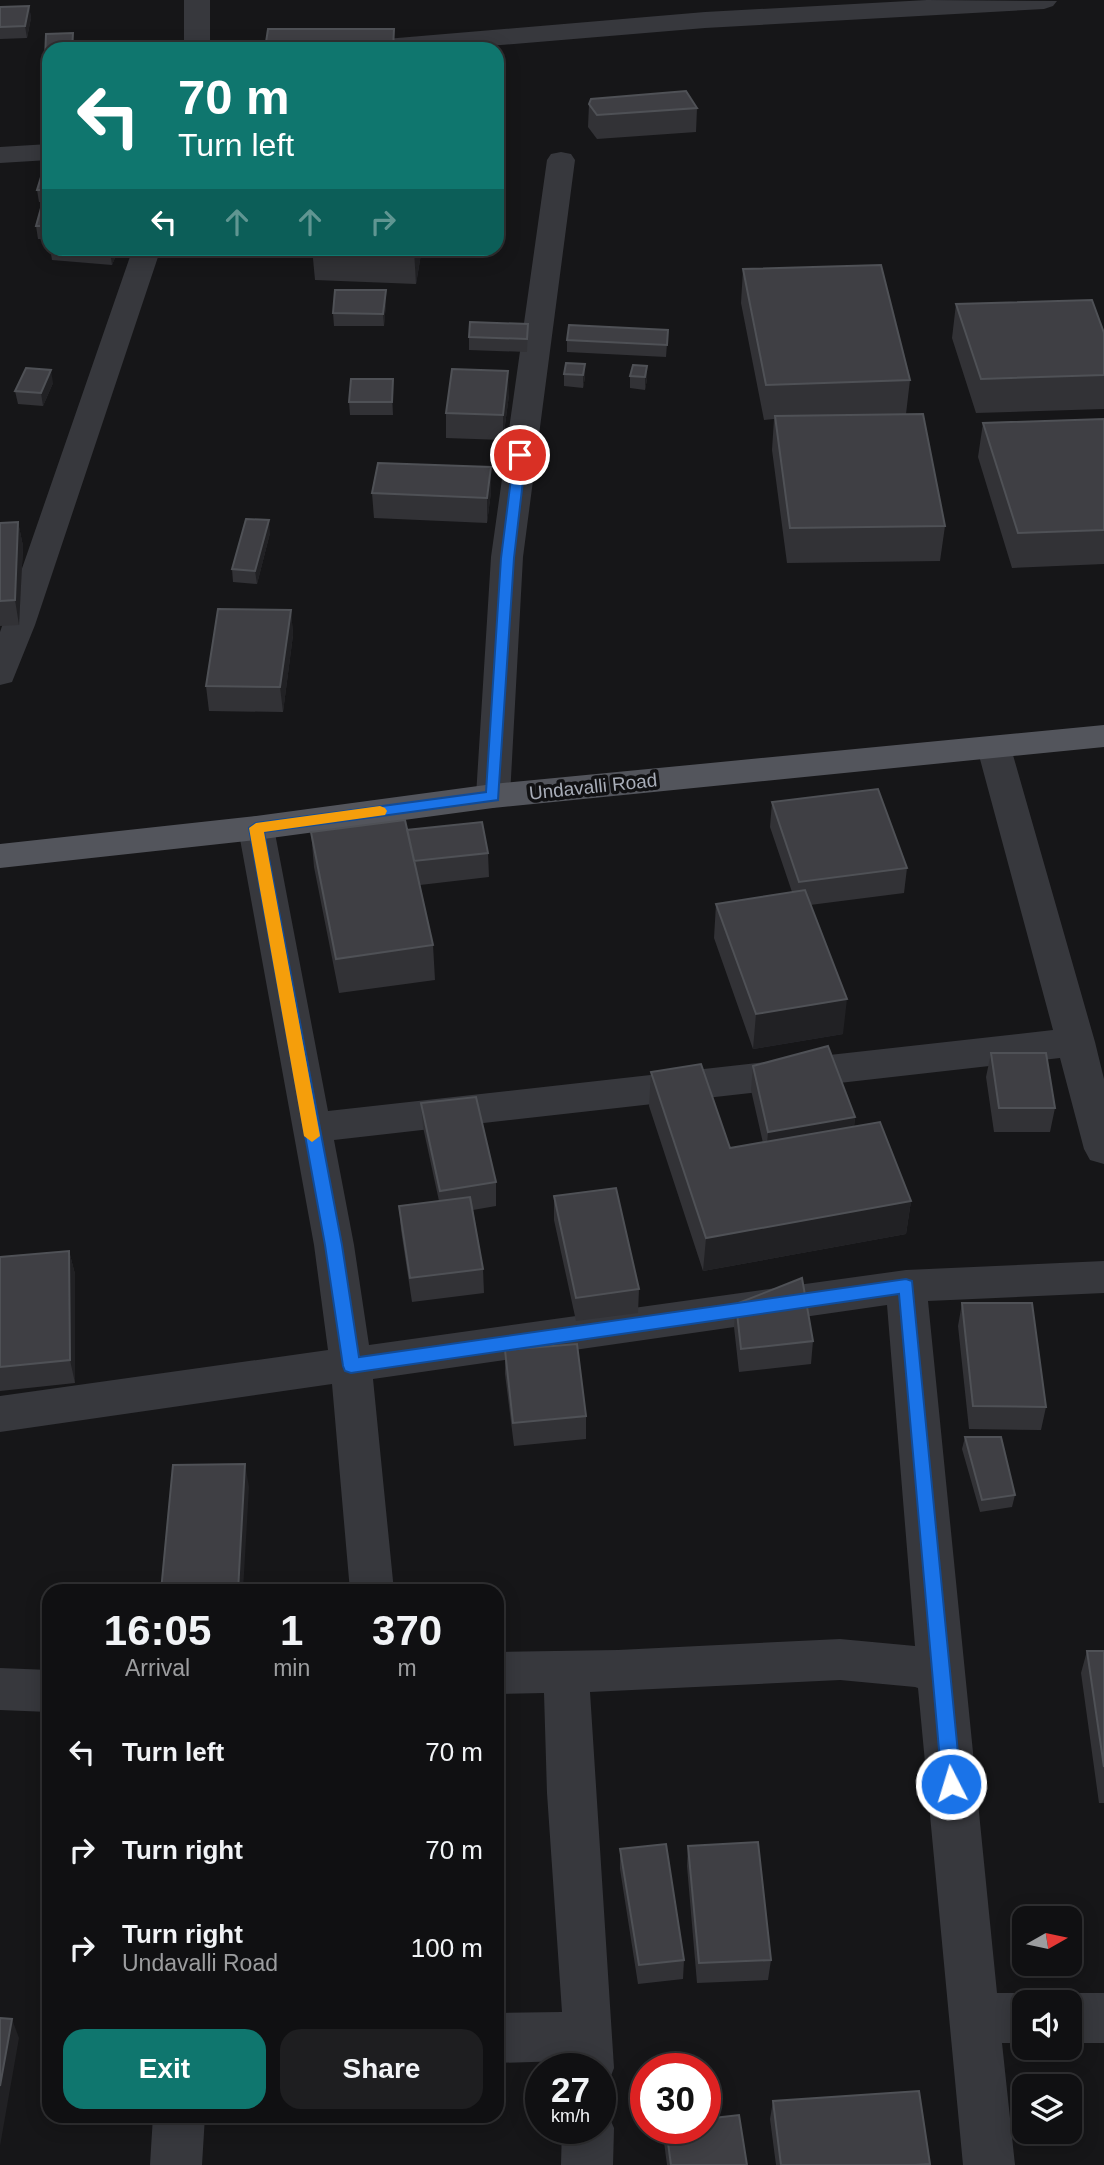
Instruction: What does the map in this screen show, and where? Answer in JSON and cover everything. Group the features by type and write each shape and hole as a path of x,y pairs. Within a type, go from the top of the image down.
{"main road":[{"name":"Undavalli Road","path":"0,856 256,828 493,796 1104,736"}],"street":[{"path":"197,0 197,42"},
{"path":"423,42 704,10 1044,1"},
{"path":"0,155 42,152"},
{"path":"493,796 507,558 561,160"},
{"path":"0,674 143,256"},
{"path":"994,748 1104,1149"},
{"path":"256,828 334,1245 351,1366 371,1584"},
{"path":"311,1128 1076,1042"},
{"path":"0,1414 906,1286 1104,1277"},
{"path":"906,1286 940,1673 989,2165"},
{"path":"504,1673 566,1674 853,1658 917,1665 940,1673"},
{"path":"504,2039 589,2052 571,1793 566,1674"},
{"path":"0,1689 42,1691"},
{"path":"975,2018 1012,2018"},
{"path":"1082,2018 1104,2018"},
{"path":"176,2165 179,2123"},
{"path":"587,2165 588,2144"}],"building":[{"path":"29,6 25,26 0,27 0,7"},
{"path":"268,29 394,29 393,42 266,42"},
{"path":"73,33 72,42 46,42 46,34"},
{"path":"686,91 697,108 597,115 589,104 591,99"},
{"path":"41,177 42,177 42,190 37,190"},
{"path":"41,208 42,208 42,226 36,226"},
{"path":"881,265 910,380 766,385 743,269"},
{"path":"335,290 386,290 383,314 333,313"},
{"path":"1092,300 1104,333 1104,375 981,379 956,304"},
{"path":"470,322 528,324 527,339 469,337"},
{"path":"569,325 668,330 667,345 567,340"},
{"path":"566,363 585,364 583,375 564,374"},
{"path":"633,365 647,366 645,377 630,376"},
{"path":"26,368 51,370 41,393 15,391"},
{"path":"452,369 508,371 503,415 446,413"},
{"path":"351,379 393,379 392,402 349,402"},
{"path":"923,414 945,526 790,528 775,416"},
{"path":"1104,419 1104,530 1018,533 983,423"},
{"path":"378,463 491,467 487,498 372,493"},
{"path":"246,519 269,520 255,571 232,569"},
{"path":"18,522 15,600 0,601 0,523"},
{"path":"218,609 291,610 280,687 206,686"},
{"path":"878,789 907,868 799,882 772,802"},
{"path":"405,820 433,945 336,959 311,832"},
{"path":"482,822 488,853 414,861 407,830"},
{"path":"805,890 847,999 756,1014 716,904"},
{"path":"828,1046 855,1117 768,1132 753,1066"},
{"path":"991,1053 1046,1053 1055,1108 999,1108"},
{"path":"701,1064 730,1148 880,1122 911,1201 706,1238 651,1072"},
{"path":"476,1097 496,1182 440,1191 421,1103"},
{"path":"616,1188 639,1289 576,1298 554,1196"},
{"path":"470,1197 483,1269 410,1278 399,1206"},
{"path":"69,1251 70,1360 0,1367 0,1257"},
{"path":"802,1278 813,1341 741,1349 736,1304"},
{"path":"962,1303 1032,1303 1046,1407 973,1406"},
{"path":"577,1344 586,1416 513,1423 505,1350"},
{"path":"965,1437 1001,1437 1015,1495 982,1500"},
{"path":"245,1464 238,1584 162,1584 173,1465"},
{"path":"1087,1651 1104,1651 1104,1767"},
{"path":"758,1842 771,1960 699,1963 688,1846"},
{"path":"666,1844 684,1960 639,1965 620,1849"},
{"path":"0,2018 12,2019 0,2086"},
{"path":"919,2091 930,2164 781,2165 773,2101"},
{"path":"739,2115 747,2165 671,2165 668,2144 721,2144 721,2117"}],"slow traffic":[{"path":"312,1136 256,828 380,811"}],"route":[{"path":"520,455 507,558 493,796 256,828 334,1245 351,1366 906,1286 951,1784"}]}
